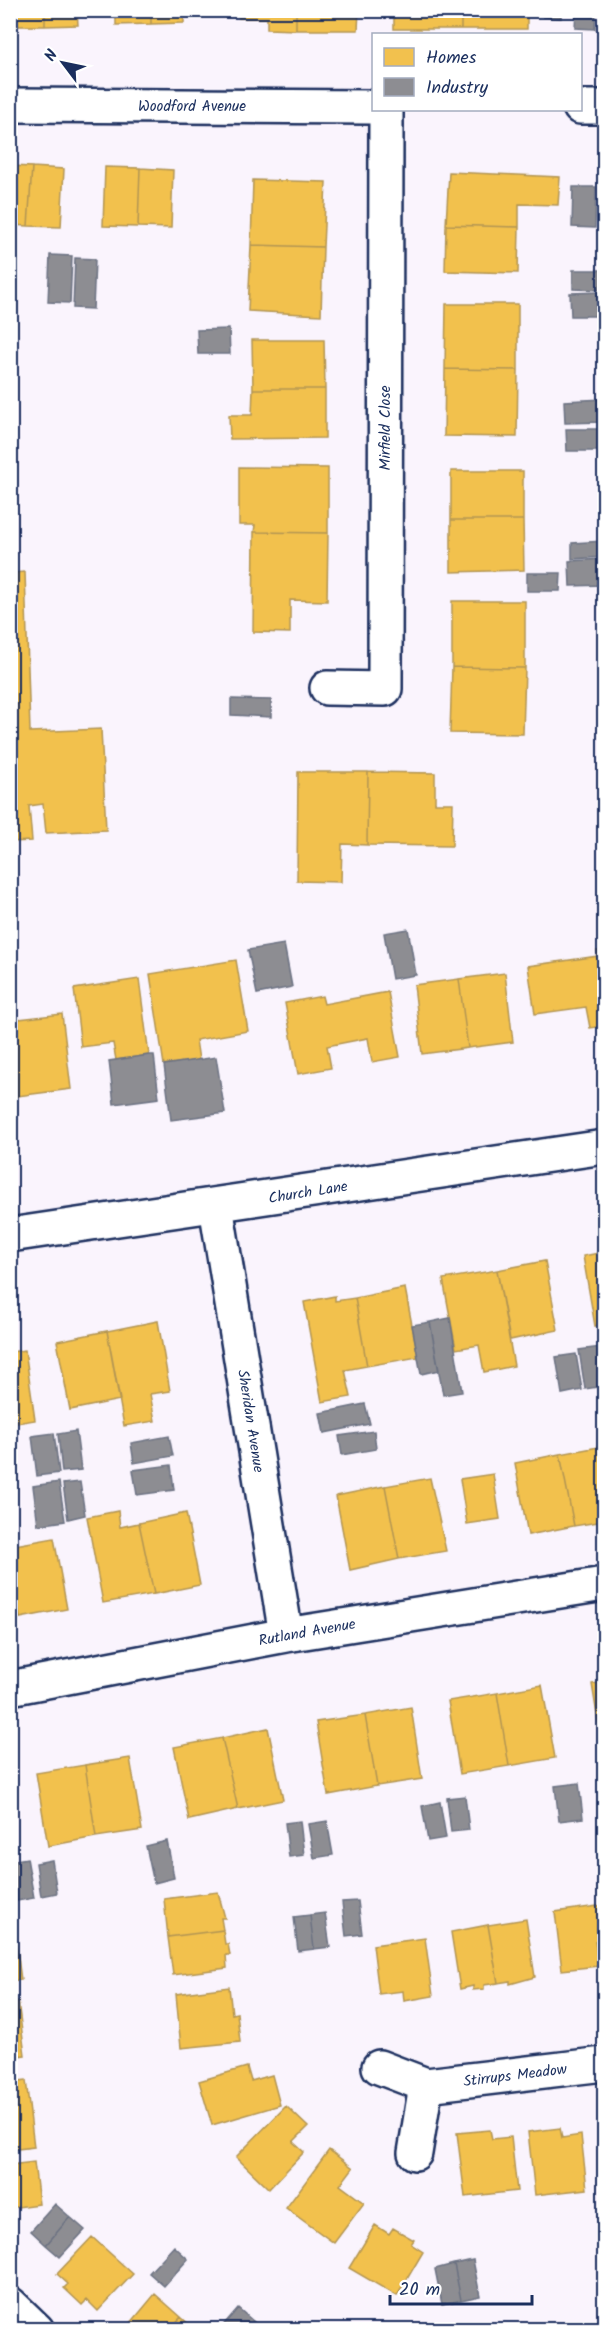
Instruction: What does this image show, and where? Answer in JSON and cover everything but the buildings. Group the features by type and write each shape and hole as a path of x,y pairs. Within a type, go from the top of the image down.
{"street":[{"name":"Woodford Avenue","path":"10,105 372,107"},
{"path":"582,107 604,107"},
{"name":"Mirfield Close","path":"327,688 385,689 386,111"},
{"name":"Church Lane","path":"10,1235 604,1147"},
{"name":"Sheridan Avenue","path":"216,1206 286,1635"},
{"name":"Rutland Avenue","path":"10,1688 286,1635 604,1584"},
{"name":"Stirrups Meadow","path":"379,2067 426,2085 604,2064"},
{"path":"415,2153 426,2085"},
{"path":"10,2304 37,2330"}]}
